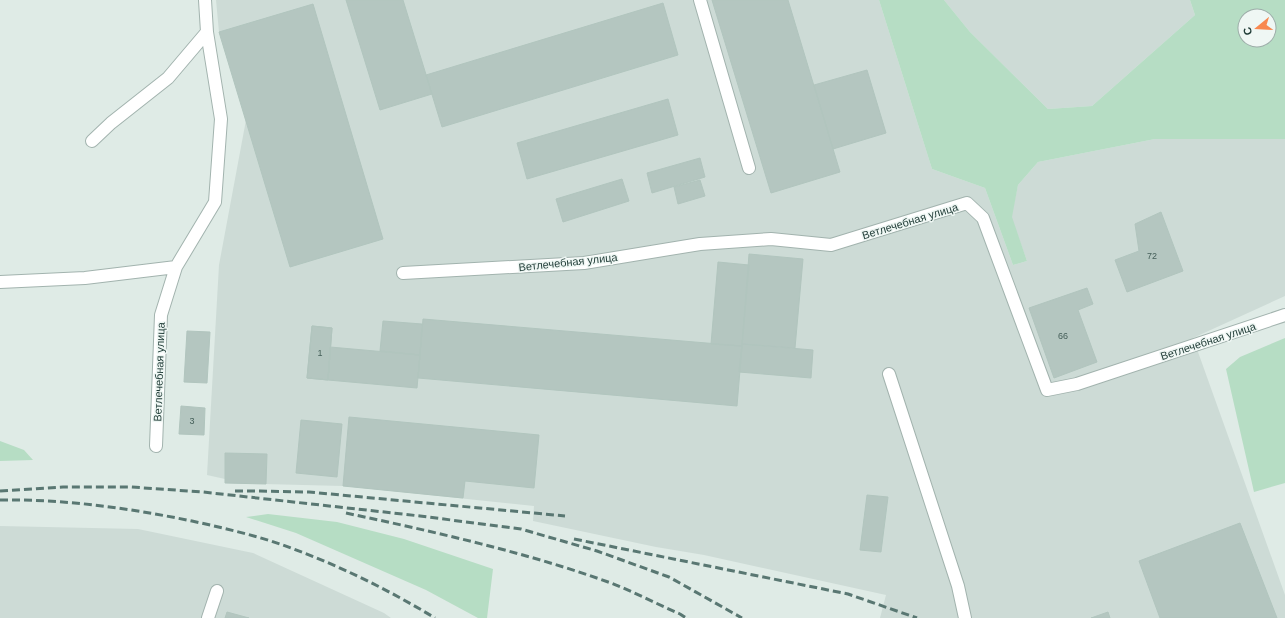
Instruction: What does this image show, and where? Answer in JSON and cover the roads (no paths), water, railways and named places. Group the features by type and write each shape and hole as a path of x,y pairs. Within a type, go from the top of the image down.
{"lane":[{"name":"Ветлечебная улица","path":"156,446 161,315 176,267 215,202 221,118 207,32 205,0"},
{"path":"700,0 749,168"},
{"path":"92,141 111,123 168,78 207,32"},
{"name":"Ветлечебная улица","path":"403,273 584,263 700,244 771,239 831,245 968,204 982,218 1047,390 1077,384 1285,315"},
{"path":"0,282 85,278 176,267"},
{"path":"890,374 958,586 965,618"},
{"path":"208,618 217,591"}],"railway":[{"path":"0,491 63,487 131,487 203,492 420,516 521,529 597,551 669,577 742,618"},
{"path":"235,491 309,492 565,516"},
{"path":"0,500 48,501 120,508 192,521 251,535 292,548 355,575 435,618"},
{"path":"346,513 446,535 513,552 579,572 628,590 686,618"},
{"path":"574,539 848,594 917,618"}]}
